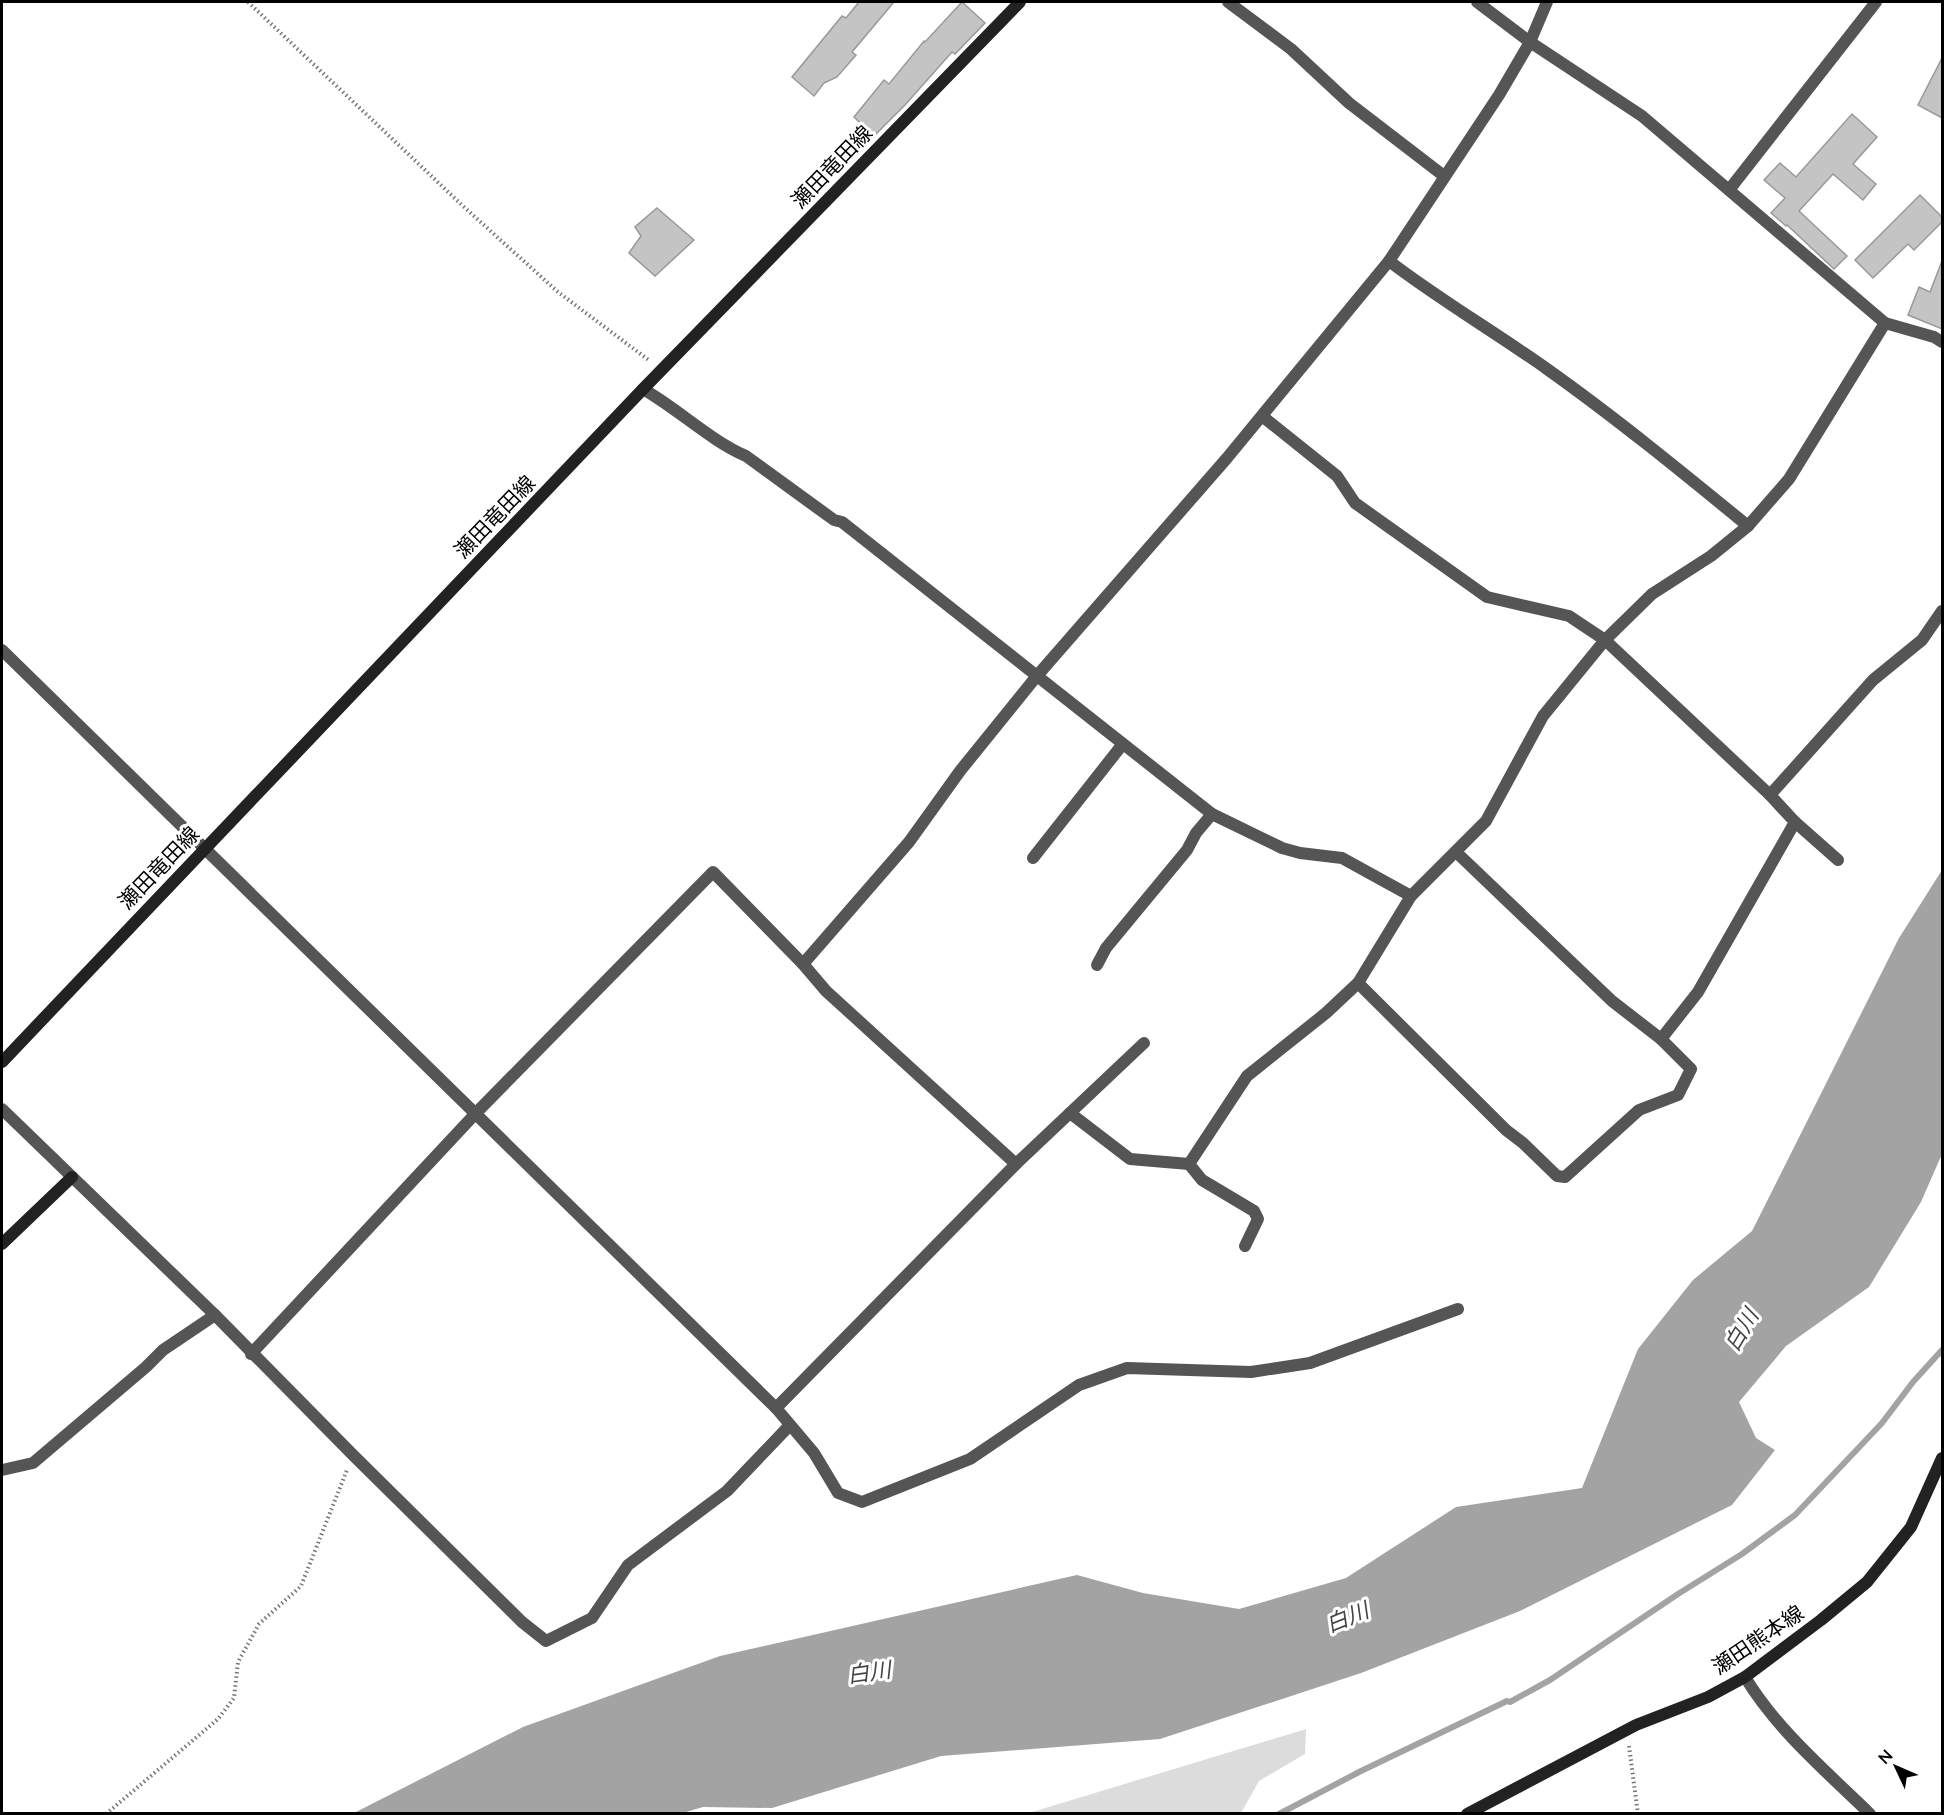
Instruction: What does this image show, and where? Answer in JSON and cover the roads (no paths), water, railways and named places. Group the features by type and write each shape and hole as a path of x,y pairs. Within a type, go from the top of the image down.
{"main road":[{"name":"瀬田竜田線","path":"2,1062 643,389 1020,2"},
{"path":"2,1244 72,1177"},
{"name":"瀬田熊本線","path":"1467,1814 1627,1731 1708,1696 1745,1677 1867,1582 1911,1527 1942,1458"}],"street":[{"path":"1228,2 1291,50 1349,103 1444,176"},
{"path":"1477,2 1530,42 1642,116 1885,323 1934,337 1942,342"},
{"path":"803,964 909,842 960,771 1036,677 1262,416 1389,261 1499,95 1530,42 1547,2"},
{"path":"1729,190 1876,2"},
{"path":"1389,261 1432,293 1546,369 1630,431 1748,526"},
{"path":"1189,1164 1247,1077 1326,1014 1358,982 1411,896 1486,821 1543,716 1605,640 1652,594 1711,556 1748,526 1789,479 1885,323"},
{"path":"643,389 669,404 731,449 746,456 834,520 842,522 1212,814 1282,848 1300,853 1342,858 1411,896"},
{"path":"1262,416 1337,476 1355,503 1487,597 1569,616 1605,640 1770,795 1795,822 1838,860"},
{"path":"1770,795 1873,680 1922,640 1942,611"},
{"path":"2,650 776,1408 814,1453 838,1493 862,1502 970,1459 1079,1385 1127,1368 1251,1372 1310,1363 1458,1309"},
{"path":"1033,858 1122,745"},
{"path":"1097,965 1106,948 1187,850 1196,833 1212,814"},
{"path":"1661,1039 1698,992 1795,822"},
{"path":"1358,982 1506,1130 1557,1176 1565,1177 1639,1110 1678,1095 1691,1069 1661,1039 1612,1001 1456,852"},
{"path":"251,1354 476,1113 712,872 803,964 826,991 1016,1164"},
{"path":"776,1408 1016,1164 1144,1043"},
{"path":"2,1109 215,1315 251,1354 522,1622 546,1641 592,1618 628,1565 727,1491 790,1425"},
{"path":"1070,1113 1130,1158 1189,1164 1202,1180 1254,1211 1258,1219 1245,1246"},
{"path":"2,1470 33,1463 163,1350 215,1315"},
{"path":"1745,1677 1761,1703 1812,1758 1870,1814"}],"water":[{"name":"白川","path":"1942,870 1942,1154 1921,1202 1869,1287 1786,1346 1739,1402 1756,1438 1775,1450 1732,1505 1520,1611 1361,1673 1160,1739 941,1756 772,1808 703,1807 679,1814 354,1813 523,1727 720,1656 1077,1575 1143,1593 1239,1609 1346,1578 1456,1507 1582,1488 1638,1349 1693,1280 1752,1231 1899,938"}],"waterway":[{"path":"1279,1814 1361,1771 1507,1701 1510,1702 1550,1680 1742,1554 1795,1515 1882,1423 1913,1382 1942,1350"}]}
